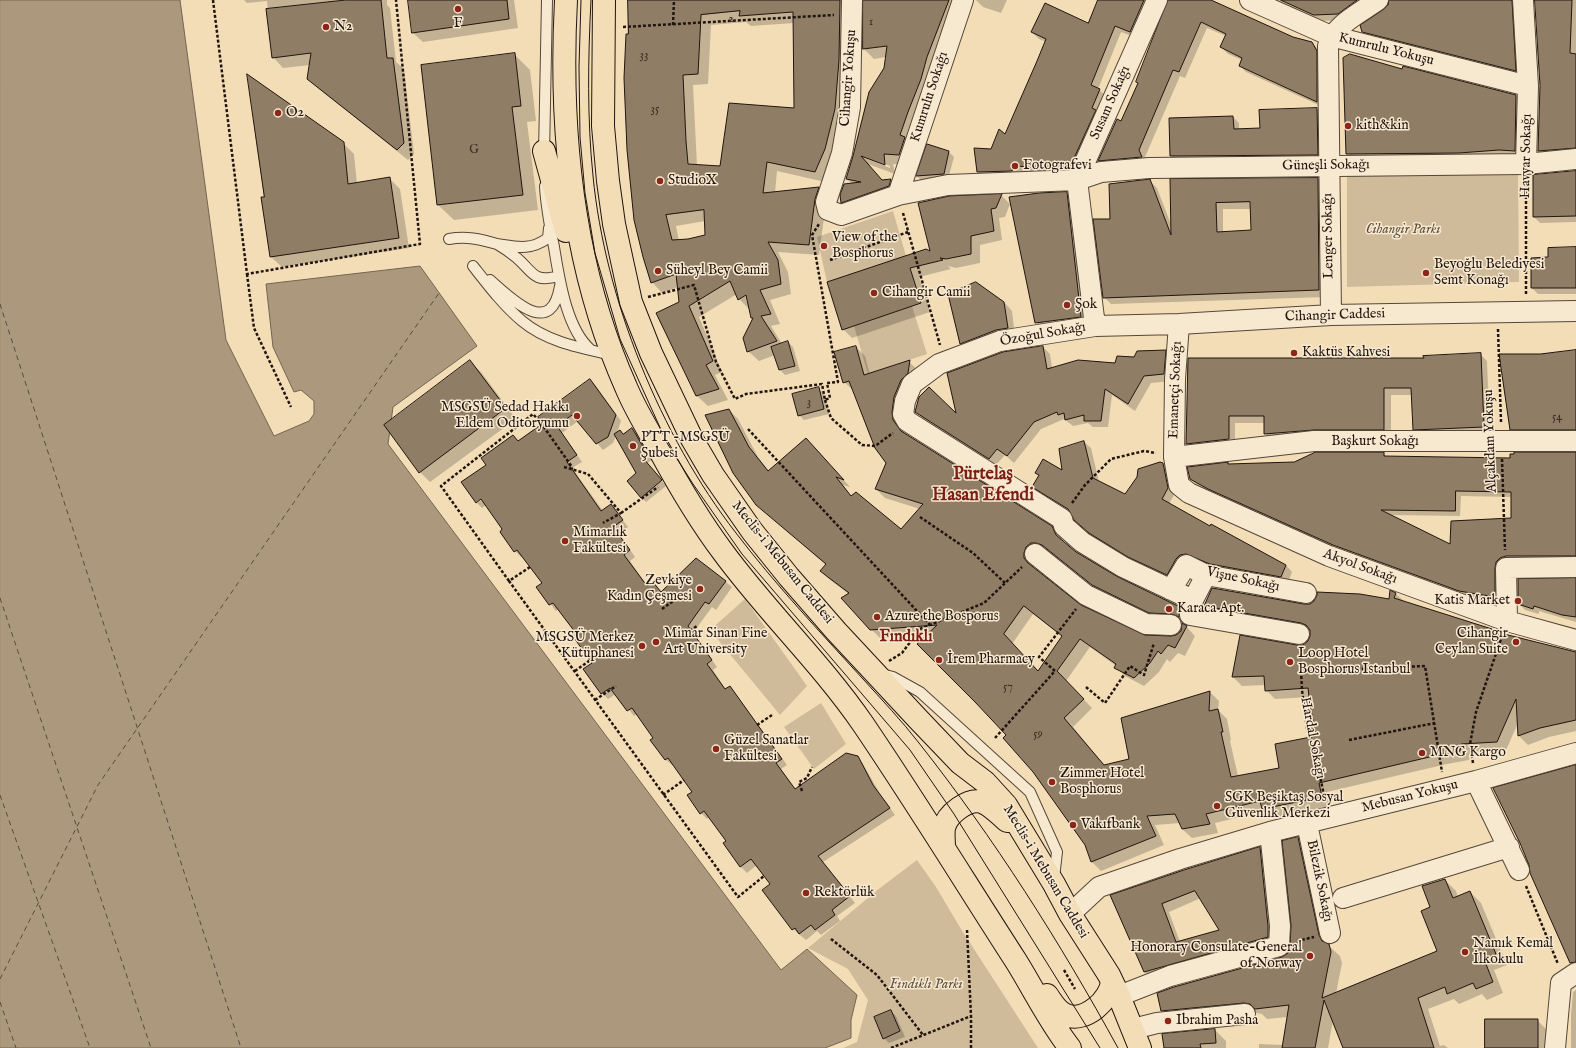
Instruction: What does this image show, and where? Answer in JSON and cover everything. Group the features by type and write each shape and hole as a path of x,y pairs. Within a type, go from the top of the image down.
{"main road":[{"path":"566,0 564,97 570,180 583,256 596,310 612,355 627,390 676,481 704,527 751,588 798,642 861,721 944,847 1070,1048"},
{"name":"Meclis-i Mebusan Caddesi","path":"604,0 602,30 603,126 614,224 631,302 671,397 698,451 752,531 789,577 960,763 974,773 996,794 1010,811 1116,989 1136,1038"},
{"path":"544,151 567,231 572,243 583,256"},
{"path":"944,847 944,828 948,820 960,808 974,802 982,802 988,805 1027,839"},
{"path":"1020,969 1040,986 1060,1012 1075,1017 1087,1013 1100,1004 1109,992 1116,989"}],"street":[{"name":"Kumrulu Sokağı","path":"898,195 963,0"},
{"name":"Susam Sokağı","path":"1077,180 1157,0"},
{"name":"Kumrulu Yokuşu","path":"1250,0 1331,36 1528,86"},
{"path":"1331,36 1338,28 1378,0"},
{"name":"Havyar Sokağı","path":"1523,0 1528,86 1526,164"},
{"name":"Cihangir Yokuşu","path":"828,210 826,202 842,153 850,107 852,7"},
{"name":"Lenger Sokağı","path":"1331,36 1328,46 1328,166 1331,316"},
{"name":"Güneşli Sokağı","path":"828,210 841,215 898,195 948,185 1077,180 1101,172 1149,168 1526,164 1576,159"},
{"path":"1077,180 1095,326"},
{"name":"Cihangir Caddesi","path":"1095,326 1179,324 1331,316 1576,311"},
{"name":"Emanetçi Sokağı","path":"1174,457 1175,378 1179,324"},
{"name":"Özoğul Sokağı","path":"907,421 903,414 904,401 912,384 939,364 1000,341 1095,326"},
{"path":"907,421 1062,518 1064,526 1082,542 1123,567 1171,590 1192,607 1299,634"},
{"name":"Başkurt Sokağı","path":"1174,457 1314,441 1576,442"},
{"name":"Akyol Sokağı","path":"1174,457 1179,486 1189,493 1329,556 1507,621 1576,640"},
{"path":"1035,554 1086,595 1146,624 1165,625"},
{"name":"Vişne Sokağı","path":"1171,590 1186,565 1206,575 1306,593"},
{"path":"1507,621 1506,568 1576,567"},
{"path":"1192,607 1206,575"},
{"name":"Mebusan Yokuşu","path":"1070,914 1099,887 1180,859 1270,832 1476,781 1576,753"},
{"path":"1476,781 1519,870"},
{"name":"Bilezik Sokağı","path":"1307,824 1330,933"},
{"path":"1116,989 1170,976 1279,946 1280,926 1270,832"},
{"path":"1343,898 1509,847"},
{"path":"1555,1048 1568,978"},
{"path":"1136,1038 1157,1023 1245,1014"}],"lane":[{"path":"547,0 544,151 545,196 565,303 569,315 583,342 591,350"},
{"path":"449,239 473,238 497,244 527,247 541,243 548,238 550,224"},
{"path":"497,244 517,258 537,277 560,279"},
{"path":"560,279 558,297 553,306 549,311 540,312 528,310 519,305 473,266 498,298 522,321 549,337 567,344 612,355"},
{"path":"874,671 892,677 920,692 1030,792 1057,852 1054,884"}],"path":[{"path":"213,0 254,328 291,407"},
{"path":"247,274 420,244 396,0"},
{"path":"673,25 674,0"},
{"path":"602,30 621,27 673,25 852,7"},
{"name":"Havyar Sokağı","path":"1526,164 1526,312"},
{"path":"898,195 945,362"},
{"path":"826,400 830,398 827,383 838,382 812,235 828,210"},
{"path":"830,260 908,232"},
{"path":"631,302 694,285 716,362 735,399 746,394 822,384 831,418 862,445 875,446 907,421"},
{"name":"Alçakdam Yokuşu","path":"1497,313 1506,568"},
{"path":"572,470 572,466 533,414 441,486 738,897 764,876"},
{"path":"748,429 930,625"},
{"path":"1062,518 1085,485 1111,459 1144,451 1174,457"},
{"path":"564,467 588,474 621,513"},
{"path":"603,523 621,513 661,485"},
{"path":"920,516 973,553 1005,583"},
{"path":"874,671 902,653 920,630 984,603 1035,554"},
{"path":"509,581 530,567"},
{"path":"995,738 1055,671 1039,657 1086,595"},
{"path":"662,609 676,599"},
{"path":"1476,781 1470,744 1476,712 1507,621"},
{"path":"1086,687 1105,703 1130,666 1144,675 1165,625"},
{"path":"682,637 697,626"},
{"name":"Hardal Sokağı","path":"1299,634 1302,690 1307,729 1314,748 1328,818"},
{"path":"574,671 593,658"},
{"path":"1337,670 1425,666 1445,788"},
{"path":"595,700 616,686"},
{"path":"757,725 772,715"},
{"path":"1349,740 1435,723"},
{"path":"802,791 799,782 807,778 812,766"},
{"path":"663,795 684,780"},
{"path":"1519,870 1559,967 1568,978"},
{"path":"967,930 971,1048"},
{"name":"Bilezik Sokağı","path":"1279,946 1330,933"},
{"path":"831,939 877,975 923,1035"},
{"path":"1064,970 1075,989"},
{"path":"891,1048 971,1016"}],"green space":[{"name":"Cihangir Parkı","path":"1518,171 1519,282 1347,287 1347,176"},
{"path":"893,211 906,256 827,282 817,237"},
{"path":"912,306 927,354 868,374 854,326"},
{"path":"745,599 807,686 780,715 710,630"},
{"path":"821,703 846,744 814,769 784,727"},
{"name":"Fındıklı Parkı","path":"917,860 936,887 961,929 1038,1048 843,1048 857,1042 868,1000 848,969 808,948 880,888"}],"shaded area":[{"path":"0,0 180,0 226,340 274,436 309,421 314,414 314,401 301,390 294,392 273,347 266,284 420,266 477,346 393,407 388,444 781,970 807,949 857,995 851,1020 851,1038 825,1048 0,1048"}],"building":[{"path":"346,0 381,0 387,58 393,58 404,143 397,150 307,79 311,53 272,58 266,9"},
{"name":"F","path":"408,0 507,0 509,19 412,33"},
{"path":"628,0 840,0 839,60 835,109 825,149 815,172 767,162 763,193 819,187 815,199 809,245 768,242 778,260 781,284 760,290 771,314 761,316 777,341 747,352 743,338 753,318 751,318 746,295 738,300 730,281 689,306 713,361 706,365 719,389 696,396 656,313 679,302 676,274 651,283 634,220 627,150 624,78 626,34 628,34","holes":["740,11 739,16 793,12 794,108 729,103 720,166 688,164 683,75 698,74 701,15","704,210 705,235 688,239 672,240 666,215"]},
{"path":"863,0 949,0 927,57 921,79 900,135 905,137 899,155 884,154 885,165 861,156 882,180 891,179 889,186 841,203 840,195 844,184 861,182 846,179 869,92 884,68 887,46 863,49"},
{"path":"1098,0 1144,0 1130,32 1115,26 1091,85 1100,89 1092,108 1096,110 1069,169 1015,166 1012,171 977,172 974,148 991,149 999,129 1005,134 1046,39 1031,32 1045,3 1088,23"},
{"path":"1168,0 1211,0 1293,37 1312,42 1317,51 1317,102 1239,66 1242,58 1220,47 1226,34 1201,22 1179,72 1173,70 1139,150 1142,157 1098,161 1117,119 1121,121 1138,83 1136,82"},
{"path":"1281,0 1357,0 1338,14 1314,15"},
{"path":"1389,0 1512,0 1516,71 1362,32 1360,25 1384,9 1388,5"},
{"path":"1535,0 1572,0 1570,53 1576,54 1576,148 1538,151 1540,86"},
{"path":"515,53 521,106 512,107 523,195 437,205 421,65"},
{"path":"1350,54 1402,69 1403,66 1516,95 1515,151 1499,150 1459,153 1346,154 1343,58"},
{"path":"247,74 344,142 348,184 390,177 399,238 270,257 261,197 264,197"},
{"path":"1317,108 1318,155 1170,156 1169,118 1233,116 1234,129 1260,128 1259,110"},
{"path":"927,144 949,151 944,174 916,176"},
{"path":"1576,171 1576,216 1533,217 1533,175"},
{"path":"1318,178 1319,290 1103,298 1093,219 1110,219 1109,184 1150,179 1171,235 1170,179","holes":["1250,202 1251,230 1217,232 1216,203"]},
{"path":"1067,192 1081,317 1035,323 1009,197 1039,193"},
{"path":"1002,194 996,208 991,209 994,231 971,236 971,254 946,259 940,258 943,260 910,268 921,303 842,330 827,282 926,249 930,251 918,203 949,196"},
{"path":"1576,247 1576,288 1531,288 1531,258 1548,257 1548,248"},
{"path":"976,282 1004,302 1008,328 996,330 960,344 948,294"},
{"path":"788,341 795,366 779,370 771,347"},
{"path":"856,346 864,375 910,360 908,373 901,380 894,397 892,412 893,420 901,431 1052,526 1056,535 1076,552 1118,577 1180,607 1179,617 1171,614 1149,613 1092,585 1042,545 1031,543 1026,547 1024,558 1028,563 1081,605 1145,635 1176,635 1181,631 1182,623 1187,626 1175,648 1168,645 1161,654 1158,651 1150,663 1134,678 1114,668 1116,664 1080,639 1057,671 1084,699 1064,718 1104,765 1129,759 1121,718 1210,691 1209,711 1218,709 1223,732 1221,732 1231,777 1279,768 1275,744 1316,736 1308,688 1265,691 1264,676 1232,677 1240,635 1303,645 1308,641 1310,630 1306,625 1301,623 1204,606 1212,588 1304,604 1310,604 1314,601 1317,592 1360,594 1389,599 1390,590 1396,593 1394,598 1492,629 1492,631 1576,652 1576,720 1540,728 1518,736 1516,699 1497,742 1461,744 1460,751 1319,783 1322,797 1262,809 1260,801 1206,814 1210,824 1182,829 1175,814 1147,816 1156,836 1091,862 1085,845 1033,772 1003,738 1006,735 917,644 937,625 870,630 841,598 849,593 820,571 826,564 756,505 733,473 705,415 729,409 749,447 768,471 806,438 844,480 836,477 851,496 856,492 901,529 923,504 875,489 886,463 875,448 849,381 843,383 834,352","holes":["1024,606 1062,636 1038,671 1004,634"]},
{"path":"1043,346 1047,369 1078,360 1115,363 1117,356 1134,357 1137,351 1166,350 1164,374 1144,376 1128,404 1105,389 1101,421 1084,421 1084,415 1065,420 1064,413 1058,415 1057,412 1034,422 1007,456 997,449 989,459 915,412 919,397 929,387 956,413 947,373 1003,352"},
{"path":"1576,350 1576,430 1510,430 1499,354 1540,354"},
{"path":"1481,353 1484,427 1413,430 1411,388 1384,388 1384,430 1314,430 1264,434 1264,416 1229,416 1229,439 1186,444 1188,358 1424,358 1423,356"},
{"path":"470,360 506,408 419,473 384,425"},
{"path":"590,379 616,415 608,437 596,444 572,415 557,426 577,455 567,462 601,511 611,504 623,520 613,527 630,550 624,555 647,586 653,582 661,592 696,558 726,581 709,604 705,602 688,626 712,660 707,664 725,689 730,686 782,759 776,763 795,789 846,753 858,756 873,785 890,808 818,856 850,896 832,910 835,915 815,930 811,925 799,934 795,928 792,930 762,890 770,884 751,859 740,867 723,843 726,841 704,811 700,814 687,795 692,792 668,758 665,760 650,740 653,738 632,708 627,711 610,688 601,694 583,669 592,663 572,635 575,632 553,603 549,605 536,587 542,583 517,550 514,552 500,532 502,529 481,499 476,503 461,482 486,465 481,458 513,435 518,441 542,424 538,417"},
{"path":"819,387 824,409 798,416 792,394"},
{"path":"632,428 648,455 643,458 662,480 641,498 627,481 636,473 614,434 620,430 623,434"},
{"path":"1084,441 1093,478 1125,494 1137,477 1138,469 1160,462 1163,463 1168,488 1162,499 1210,526 1211,524 1286,565 1281,577 1210,564 1186,554 1180,555 1176,559 1167,575 1128,557 1089,533 1074,520 1068,509 1032,487 1039,475 1035,473 1043,459 1062,470 1059,449"},
{"path":"1316,452 1384,452 1384,456 1510,458 1510,454 1514,454 1514,452 1576,452 1576,556 1506,556 1500,558 1496,562 1495,597 1459,591 1333,545 1208,489 1190,479 1187,467 1228,462 1228,464 1294,462","holes":["1456,491 1511,492 1511,518 1451,521 1450,544 1381,510 1455,511"]},
{"path":"1576,578 1576,617 1562,615 1534,606 1533,609 1518,604 1518,579"},
{"path":"1576,765 1576,962 1570,963 1530,873 1529,865 1520,843 1493,788"},
{"path":"1298,837 1319,935 1322,941 1329,944 1331,952 1322,998 1437,951 1421,911 1430,907 1422,886 1445,879 1453,898 1470,891 1496,954 1484,959 1493,982 1476,989 1473,983 1447,994 1445,987 1418,998 1434,1048 1343,1048 1324,1000 1315,1048 1282,1048 1289,1005 1255,1009 1250,1004 1244,1003 1161,1011 1157,993 1282,957 1288,953 1290,947 1291,925 1282,841"},
{"path":"1260,847 1268,937 1144,972 1110,895 1184,870","holes":["1195,891 1219,930 1176,942 1162,904"]},
{"path":"891,1010 900,1031 883,1039 874,1017"},
{"path":"1485,1019 1538,1019 1538,1048 1485,1048"},
{"path":"1215,1029 1216,1043 1200,1044 1201,1048 1164,1048 1162,1034"}],"ferry route":[{"path":"0,979 98,785 439,293"},
{"path":"0,304 241,1048"},
{"path":"0,598 151,1048"},
{"path":"0,795 90,1048"},
{"path":"0,1002 16,1048"}],"tram line":[{"path":"581,0 579,67 580,137 585,193 595,253 620,339 667,443 693,484 742,554 910,750 954,814 1100,1048"},
{"path":"591,0 589,110 591,154 599,223 623,317 640,364 683,453 709,495 766,571 906,727 947,779 1000,853 1025,891 1073,969 1118,1048"}],"place":[{"name":"F","path":"458,9"},
{"name":"N2","path":"326,27"},
{"name":"O2","path":"278,113"},
{"name":"kith&kin","path":"1348,126"},
{"name":"Fotografevi","path":"1015,166"},
{"name":"StudioX","path":"660,181"},
{"name":"View of the Bosphorus","path":"824,246"},
{"name":"Süheyl Bey Camii","path":"658,271"},
{"name":"Beyoğlu Belediyesi Semt Konağı","path":"1426,273"},
{"name":"Cihangir Camii","path":"874,293"},
{"name":"Şok","path":"1067,305"},
{"name":"Kaktüs Kahvesi","path":"1294,353"},
{"name":"MSGSÜ Sedad Hakkı Eldem Oditoryumu","path":"577,416"},
{"name":"PTT -MSGSÜ Şubesi","path":"633,446"},
{"name":"Mimarlık Fakültesi","path":"565,541"},
{"name":"Zevkiye Kadın Çeşmesi","path":"700,589"},
{"name":"Katis Market","path":"1518,601"},
{"name":"Karaca Apt.","path":"1169,609"},
{"name":"Azure the Bosporus","path":"877,617"},
{"name":"Mimar Sinan Fine Art University","path":"656,642"},
{"name":"Cihangir Ceylan Suite","path":"1516,642"},
{"name":"MSGSÜ Merkez Kütüphanesi","path":"642,646"},
{"name":"İrem Pharmacy","path":"939,660"},
{"name":"Loop Hotel Bosphorus Istanbul","path":"1290,662"},
{"name":"Güzel Sanatlar Fakültesi","path":"716,749"},
{"name":"MNG Kargo","path":"1422,753"},
{"name":"Zimmer Hotel Bosphorus","path":"1052,782"},
{"name":"SGK Beşiktaş Sosyal Güvenlik Merkezi","path":"1217,806"},
{"name":"Vakıfbank","path":"1073,825"},
{"name":"Rektörlük","path":"806,893"},
{"name":"Namık Kemal İlkokulu","path":"1465,952"},
{"name":"Honorary Consulate-General of Norway","path":"1310,956"},
{"name":"Ibrahim Pasha","path":"1168,1021"}],"district":[{"name":"Pürtelaş Hasan Efendi","path":"983,485"},
{"name":"Fındıklı","path":"906,638"}]}
